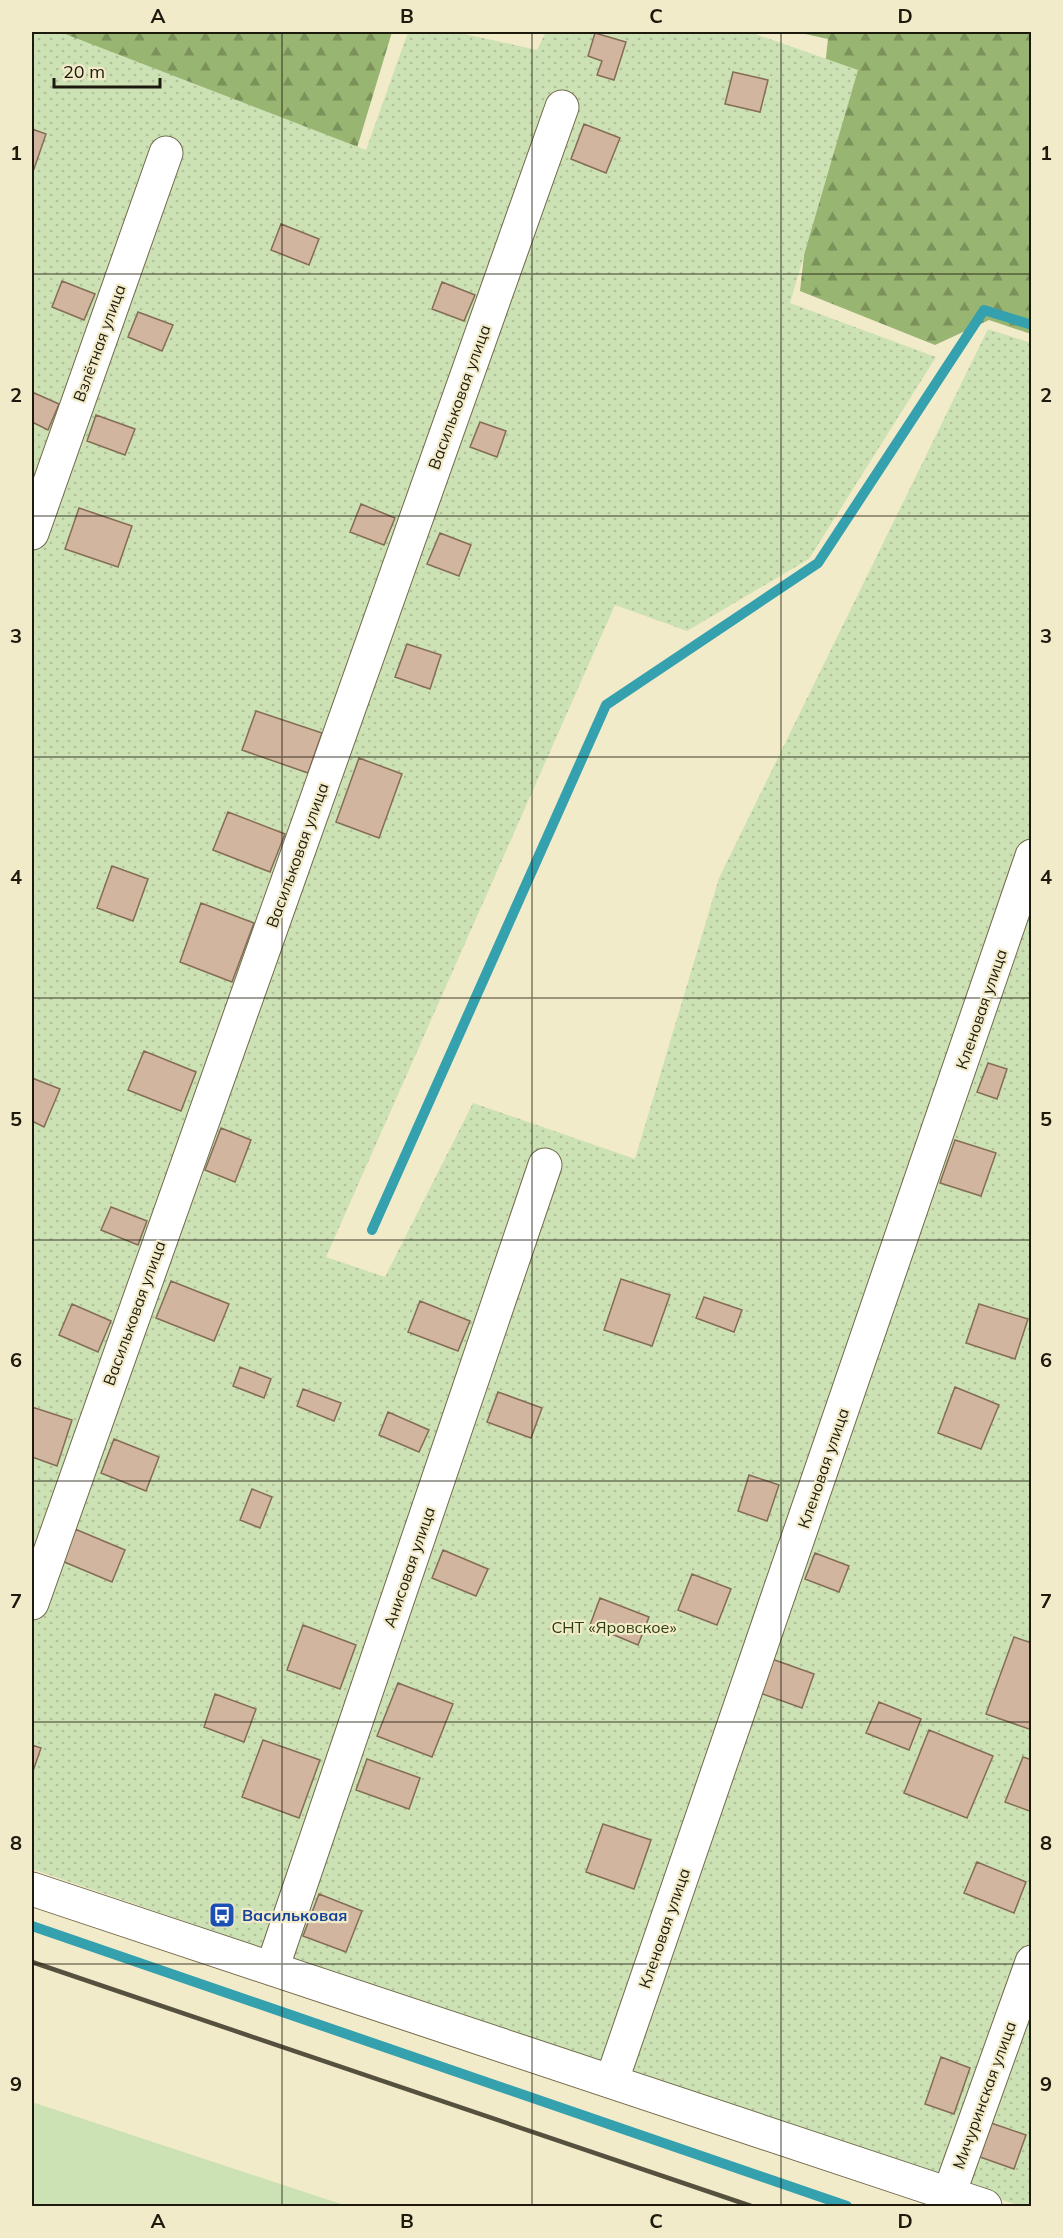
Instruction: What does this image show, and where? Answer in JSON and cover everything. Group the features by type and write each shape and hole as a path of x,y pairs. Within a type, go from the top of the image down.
{"street":[{"name":"Васильковая улица","path":"32,1603 562,107"},
{"name":"Взлётная улица","path":"32,533 166,153"},
{"name":"Кленовая улица","path":"612,2080 1032,856"},
{"name":"Анисовая улица","path":"272,1969 545,1165"},
{"path":"32,1889 986,2206"},
{"name":"Мичуринская улица","path":"949,2194 1032,1962"}],"green space":[{"name":"СНТ «Яровское»","path":"32,32 60,32 366,150 408,32 456,32 537,50 546,32 750,32 858,70 790,303 936,357 809,559 687,631 615,605 326,1257 385,1277 473,1103 635,1159 719,878 988,329 1031,343 1031,2206 1020,2206 32,1869"},
{"path":"66,32 392,32 344,191 61,65"},
{"path":"796,32 1031,32 1031,334 989,320 935,345 800,291 828,39"},
{"path":"32,2102 347,2206 32,2206"}],"building":[{"path":"595,33 626,42 614,80 597,75 602,61 588,56"},
{"path":"733,72 768,80 760,112 725,104"},
{"path":"584,124 620,138 606,173 571,159"},
{"path":"32,129 46,134 34,169 32,168"},
{"path":"281,224 319,239 309,265 271,250"},
{"path":"62,281 95,294 84,320 52,307"},
{"path":"442,282 475,295 464,321 432,309"},
{"path":"138,312 173,325 162,351 128,337"},
{"path":"32,392 59,404 48,430 32,422"},
{"path":"96,415 135,429 125,455 87,441"},
{"path":"480,422 506,431 497,457 470,447"},
{"path":"361,504 395,518 384,545 350,532"},
{"path":"79,508 132,526 118,567 65,549"},
{"path":"440,533 471,545 459,576 427,564"},
{"path":"407,644 441,655 430,689 395,677"},
{"path":"256,711 322,733 308,773 242,750"},
{"path":"359,758 402,774 379,838 336,822"},
{"path":"228,812 285,834 270,872 213,850"},
{"path":"112,866 148,879 133,921 97,908"},
{"path":"201,903 254,923 232,982 180,962"},
{"path":"144,1051 196,1072 181,1111 128,1090"},
{"path":"988,1063 1007,1069 997,1099 977,1092"},
{"path":"32,1078 60,1089 44,1127 32,1121"},
{"path":"221,1128 251,1140 235,1182 205,1170"},
{"path":"955,1140 996,1153 981,1196 940,1183"},
{"path":"111,1207 147,1221 138,1245 101,1230"},
{"path":"621,1279 670,1295 652,1346 604,1330"},
{"path":"171,1281 229,1304 214,1341 156,1318"},
{"path":"704,1297 742,1310 734,1332 696,1318"},
{"path":"420,1301 470,1321 458,1351 408,1332"},
{"path":"72,1304 111,1321 98,1352 59,1335"},
{"path":"979,1304 1028,1319 1015,1359 966,1343"},
{"path":"240,1367 271,1379 264,1398 233,1386"},
{"path":"955,1387 999,1405 981,1449 938,1433"},
{"path":"303,1389 341,1403 334,1421 297,1406"},
{"path":"498,1392 542,1408 531,1438 487,1422"},
{"path":"32,1407 72,1420 57,1466 32,1457"},
{"path":"388,1412 429,1430 419,1452 379,1435"},
{"path":"114,1439 159,1457 146,1491 101,1473"},
{"path":"749,1475 779,1485 767,1521 738,1511"},
{"path":"252,1489 272,1497 260,1528 240,1520"},
{"path":"75,1529 125,1550 112,1582 62,1561"},
{"path":"443,1550 488,1569 476,1596 432,1578"},
{"path":"815,1553 849,1566 839,1592 805,1579"},
{"path":"692,1574 731,1589 717,1625 678,1610"},
{"path":"600,1598 649,1617 638,1645 590,1625"},
{"path":"303,1625 356,1645 340,1689 287,1670"},
{"path":"1014,1637 1032,1643 1032,1730 986,1714"},
{"path":"772,1659 814,1674 802,1708 760,1693"},
{"path":"398,1683 453,1704 432,1757 377,1736"},
{"path":"215,1694 256,1709 244,1742 204,1727"},
{"path":"879,1702 921,1719 909,1750 866,1733"},
{"path":"929,1730 993,1756 967,1818 904,1793"},
{"path":"263,1740 320,1760 299,1818 242,1797"},
{"path":"32,1745 41,1748 32,1774"},
{"path":"1023,1757 1032,1760 1032,1812 1005,1802"},
{"path":"367,1759 420,1778 409,1809 356,1790"},
{"path":"603,1824 651,1840 634,1889 586,1872"},
{"path":"977,1862 1026,1882 1014,1913 964,1893"},
{"path":"319,1894 362,1911 346,1952 303,1936"},
{"path":"941,2057 970,2068 954,2114 925,2104"},
{"path":"991,2123 1026,2135 1014,2169 980,2157"}],"waterway":[{"path":"372,1230 606,705 818,563 984,310 1032,325"},
{"path":"32,1926 847,2206"}],"railway":[{"path":"32,1962 751,2206"}],"place":[{"name":"Васильковая","path":"222,1915"}]}
